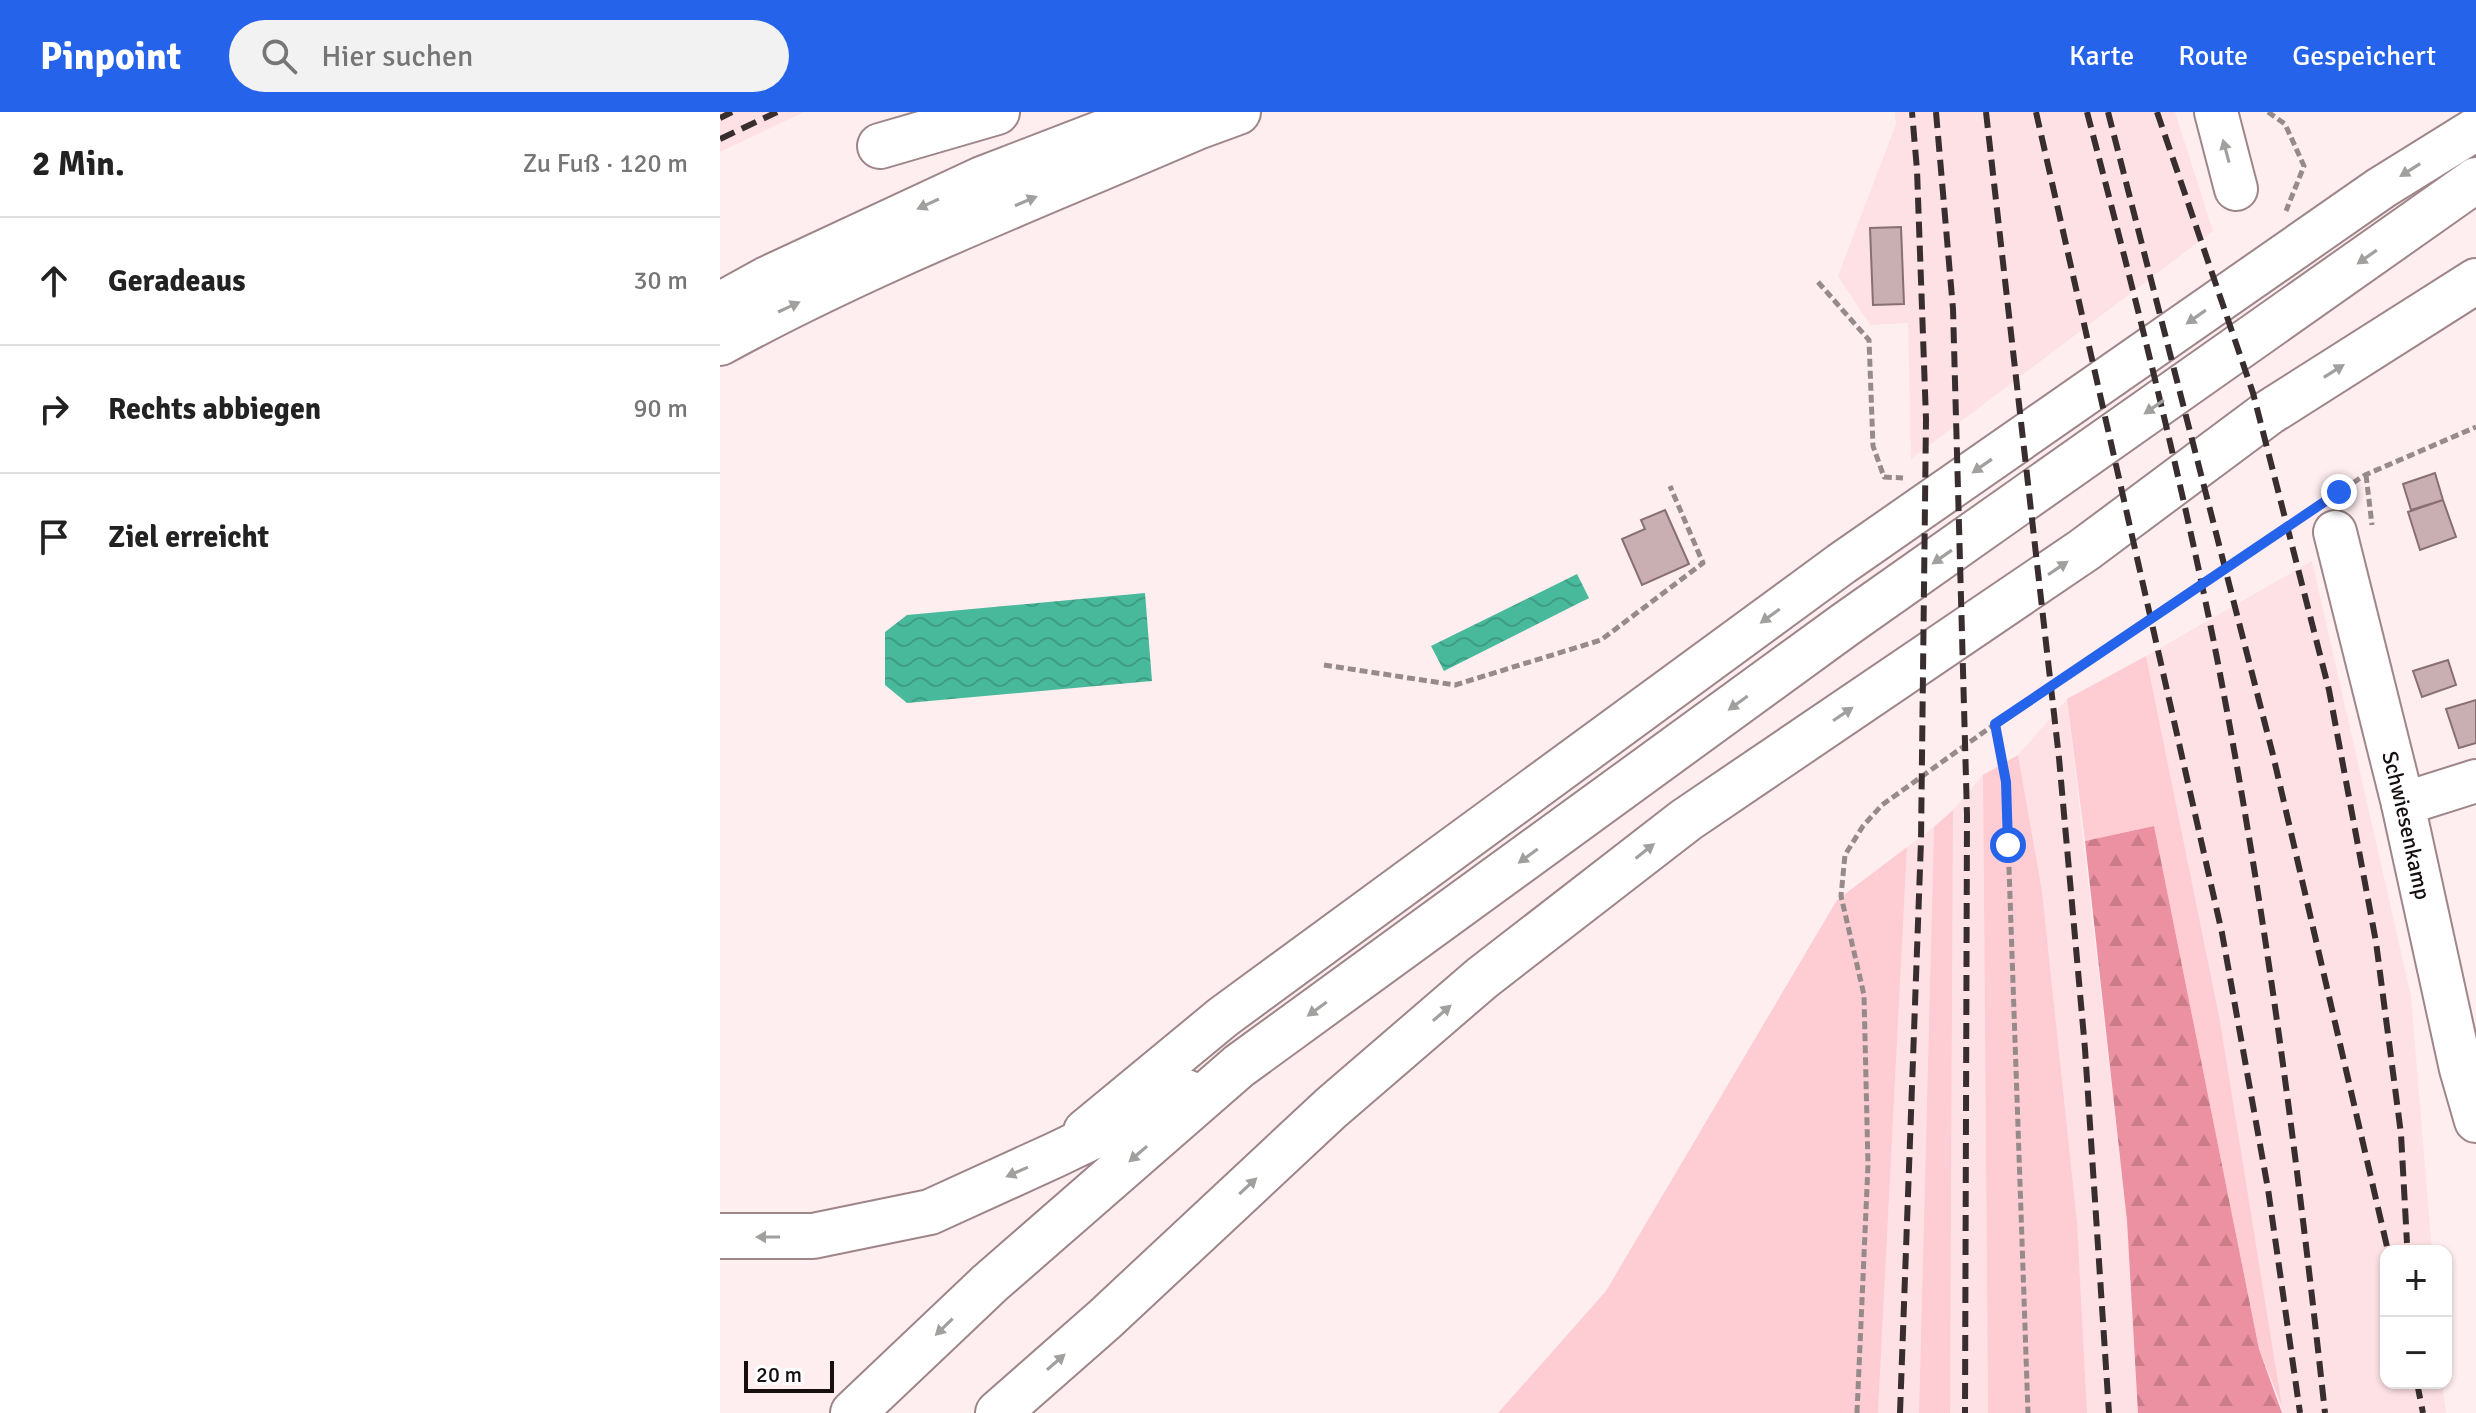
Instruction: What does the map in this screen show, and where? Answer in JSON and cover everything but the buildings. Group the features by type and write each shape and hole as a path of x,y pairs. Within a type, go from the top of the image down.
{"highway":[{"path":"880,146 997,112"},
{"path":"720,305 767,279 982,179 1156,112"},
{"path":"720,343 906,253 1238,112"},
{"path":"853,1413 990,1283 1239,1066 1859,615 2476,180"},
{"path":"998,1413 1105,1319 1331,1108 1482,978 1686,820 2084,550 2268,413 2476,281"},
{"path":"720,1236 813,1236 930,1212 1239,1066"}],"street":[{"path":"2216,112 2236,189"},
{"path":"1055,1155 1223,1017 1841,564 2381,188 2476,129"},
{"name":"Schwiesenkamp","path":"2327,521 2403,804 2461,1069 2476,1121"},
{"path":"2403,804 2476,781"}],"path":[{"path":"2268,112 2285,124 2304,166 2286,212"},
{"path":"1818,282 1869,340 1873,446 1884,477 1909,479"},
{"path":"1857,1413 1868,1165 1864,995 1841,896 1845,855 1863,826 1882,805 1995,724 2327,521 2365,475 2476,427"},
{"path":"1324,665 1455,685 1601,640 1703,563 1670,486"},
{"path":"1995,724 2006,782 2028,1413"}],"shaded area":[{"path":"720,112 804,112 720,152"},
{"path":"1895,112 2175,112 2213,231 1911,459 1908,323 1870,325 1838,276 1896,124"},
{"path":"2312,561 2411,996 2432,1245 2380,1245 2380,1389 2443,1389 2446,1413 2282,1413 2220,1021 2146,656"},
{"path":"2146,656 2220,1021 2282,1407 2259,1349 2154,826 2085,841 2067,699"},
{"path":"2067,699 2127,1221 2138,1413 2087,1413 2077,1222 2042,891 2018,755"},
{"path":"2018,755 2042,891 2077,1222 2087,1413 1988,1413 1983,775"},
{"path":"1983,775 1988,1413 1950,1413 1953,810"},
{"path":"1953,810 1950,1413 1919,1413 1934,827"},
{"path":"1934,827 1919,1413 1878,1413 1907,847"},
{"path":"1907,847 1878,1413 1498,1413 1606,1291 1837,900"}],"green space":[{"path":"2154,826 2259,1349 2282,1413 2138,1413 2127,1221 2085,841"}],"water":[{"path":"1577,574 1589,598 1444,671 1431,646"},
{"path":"1145,593 1152,681 907,703 885,685 885,632 907,615"}],"railway":[{"path":"720,118 732,112"},
{"path":"720,139 777,112"},
{"path":"1900,1413 1921,841 1926,419 1912,112"},
{"path":"1936,112 1953,309 1967,815 1965,1413"},
{"path":"1986,112 2059,758 2085,1049 2109,1413"},
{"path":"2036,112 2222,933 2268,1189 2300,1413"},
{"path":"2087,112 2170,443 2232,738 2278,1026 2325,1413"},
{"path":"2108,112 2273,755 2387,1245"},
{"path":"2157,112 2253,393 2329,690 2376,942 2401,1134 2407,1243"},
{"path":"2418,1389 2423,1413"}],"route":[{"path":"2008,845 2006,782 1995,724 2339,492"}]}
